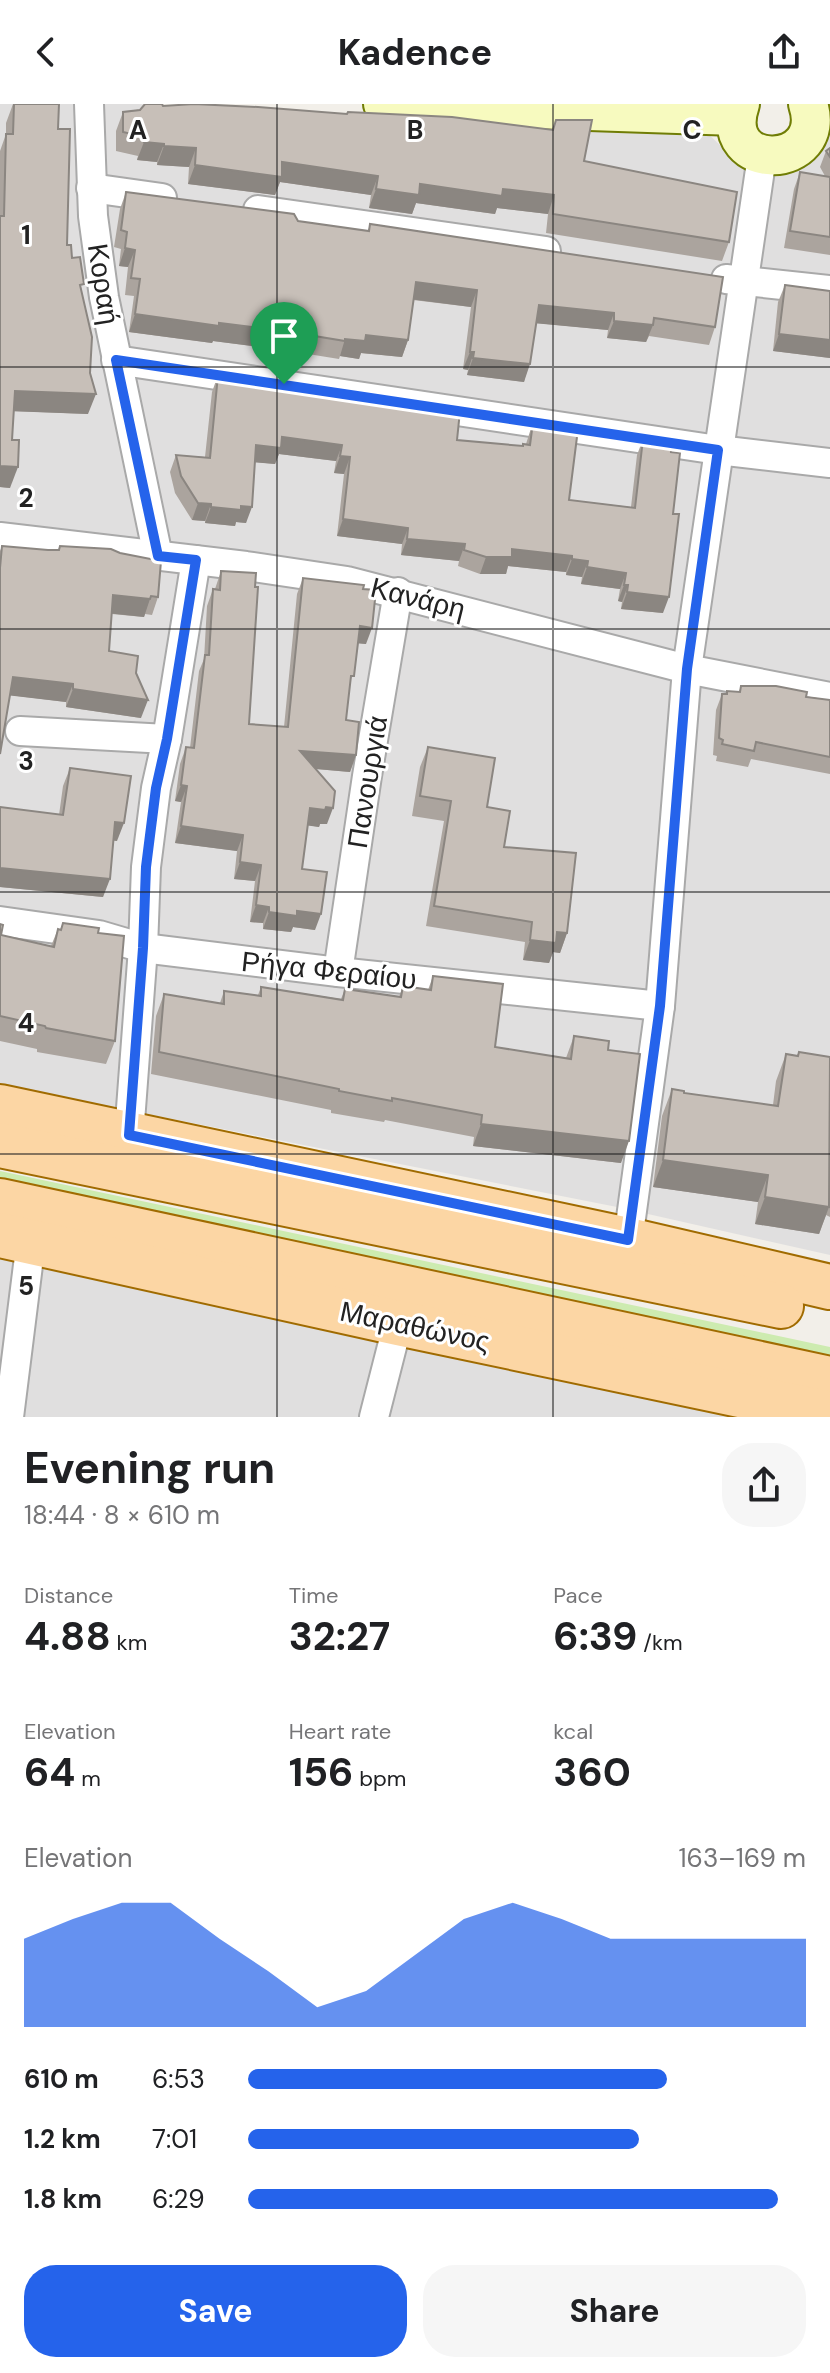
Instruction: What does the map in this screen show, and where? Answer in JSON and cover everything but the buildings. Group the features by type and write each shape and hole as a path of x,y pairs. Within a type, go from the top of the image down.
{"main road":[{"path":"0,1107 628,1240 830,1287"},
{"path":"0,1145 830,1316"},
{"name":"Μαραθώνος","path":"0,1201 830,1379"},
{"name":"Μαραθώνος","path":"16,1238 830,1414"}],"street":[{"name":"Κοραή","path":"89,104 91,188 104,297 158,556"},
{"path":"383,104 738,110 740,136 747,146 762,156 781,156 793,152 804,143 817,112"},
{"path":"628,1240 660,1006 687,669 762,156"},
{"path":"91,188 185,201"},
{"path":"232,207 574,255"},
{"path":"696,274 830,290"},
{"path":"116,360 718,450 830,463"},
{"name":"Κανάρη","path":"0,537 347,581 687,669 830,697"},
{"path":"129,1135 146,867 156,788 196,560"},
{"name":"Πανουργιά","path":"338,972 398,592"},
{"path":"20,731 167,739"},
{"name":"Ρήγα Φεραίου","path":"0,921 99,935 143,948 660,1006"},
{"path":"9,1417 16,1238"},
{"path":"374,1417 398,1323"}],"shaded area":[{"path":"0,104 138,104 703,129 742,166 781,172 830,135 830,1255 617,1207 0,1085"},
{"path":"0,1259 734,1417 0,1417"}],"green space":[{"path":"0,1171 830,1347 830,1358 0,1179"}],"route":[{"path":"116,360 284,384 718,450 687,669 660,1006 628,1240 129,1135 146,867 156,788 196,560 158,556 116,360"}]}
